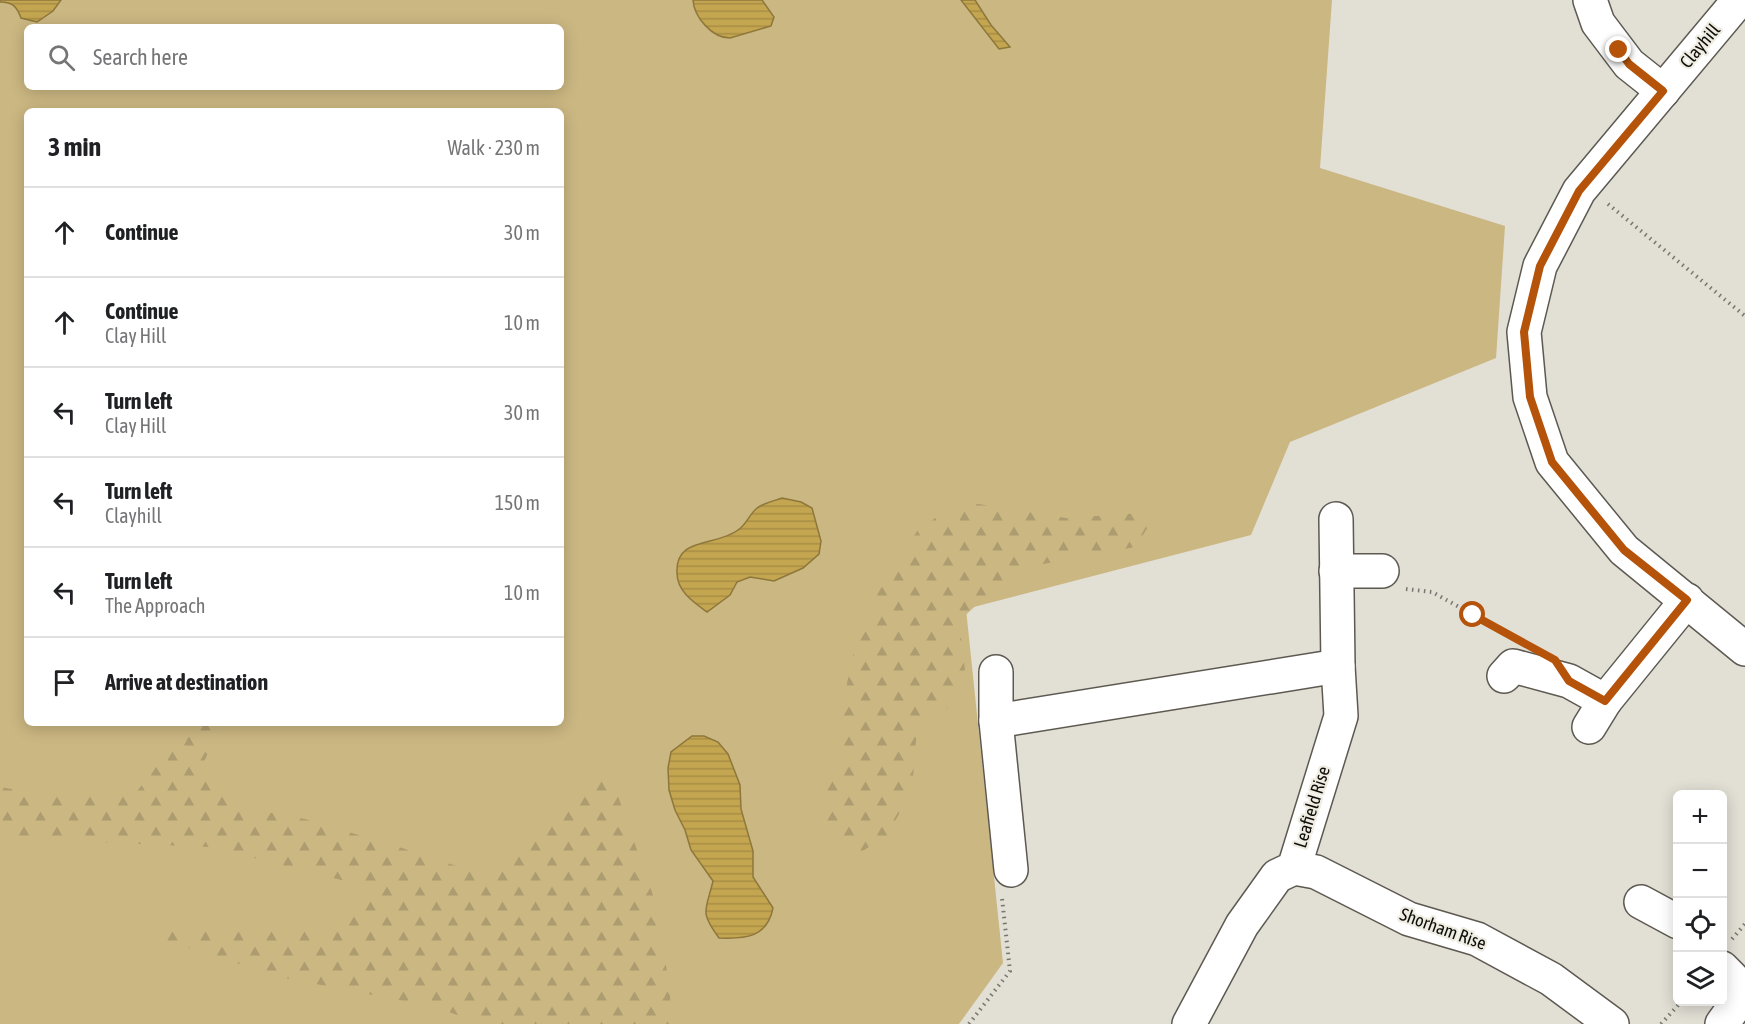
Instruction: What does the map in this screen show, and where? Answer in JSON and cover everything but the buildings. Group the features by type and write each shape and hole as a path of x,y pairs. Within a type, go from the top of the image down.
{"street":[{"path":"1590,0 1598,23 1629,64 1663,91"},
{"name":"Clayhill","path":"1739,0 1579,191 1540,266 1524,332 1530,397 1552,462 1624,550 1745,649"},
{"name":"Leafield Rise","path":"1189,1024 1242,925 1277,876 1294,868 1341,716 1336,519"},
{"path":"1336,571 1382,571"},
{"path":"1504,676 1513,666 1569,681 1597,714 1687,600"},
{"path":"996,721 1338,666"},
{"path":"996,672 996,721 1011,870"},
{"name":"Shorham Rise","path":"1294,868 1316,872 1409,919 1477,939 1551,979 1579,1014 1612,1024"},
{"path":"1641,902 1673,920"},
{"path":"1722,1024 1745,992 1727,973"}],"path":[{"path":"1584,185 1745,316"},
{"path":"1382,571 1391,587 1432,592 1514,638"},
{"path":"969,1024 1010,971 1001,889 1011,870"},
{"path":"1661,1024 1677,1006"}],"green space":[{"path":"0,0 1332,0 1320,168 1505,226 1496,358 1290,442 1251,535 966,609 1003,963 959,1024 0,1024"},
{"path":"960,501 1066,518 1158,512 1135,547 1016,569 959,621 966,679 946,710 917,728 912,790 887,836 851,858 820,817 828,784 845,759 842,713 851,660 882,581 918,530"},
{"path":"180,726 221,726 201,768 238,807 305,819 481,874 578,786 612,779 654,898 669,983 672,1024 482,1024 435,1007 280,977 128,928 338,928 365,886 210,847 0,838 0,787 65,798 134,795 180,737"}],"shaded area":[{"path":"0,0 61,0 53,11 37,22 21,18 14,6 0,2"},
{"path":"693,0 762,0 774,17 771,26 730,38 723,37 711,30 700,19"},
{"path":"961,0 975,0 991,25 1010,47 999,49"},
{"path":"782,498 801,502 812,508 821,541 819,554 803,568 774,581 750,577 737,582 730,595 707,612 691,600 683,591 678,579 678,561 683,553 698,544 729,535 741,528 759,507"},
{"path":"692,736 704,736 718,742 728,754 740,785 741,809 753,851 753,877 773,908 766,925 754,935 719,938 706,916 713,881 691,850 669,790 668,768 671,752"}],"route":[{"path":"1473,615 1555,660 1569,681 1605,701 1687,600 1624,550 1552,462 1530,397 1524,332 1540,266 1579,191 1663,91 1629,64 1619,50"}]}
